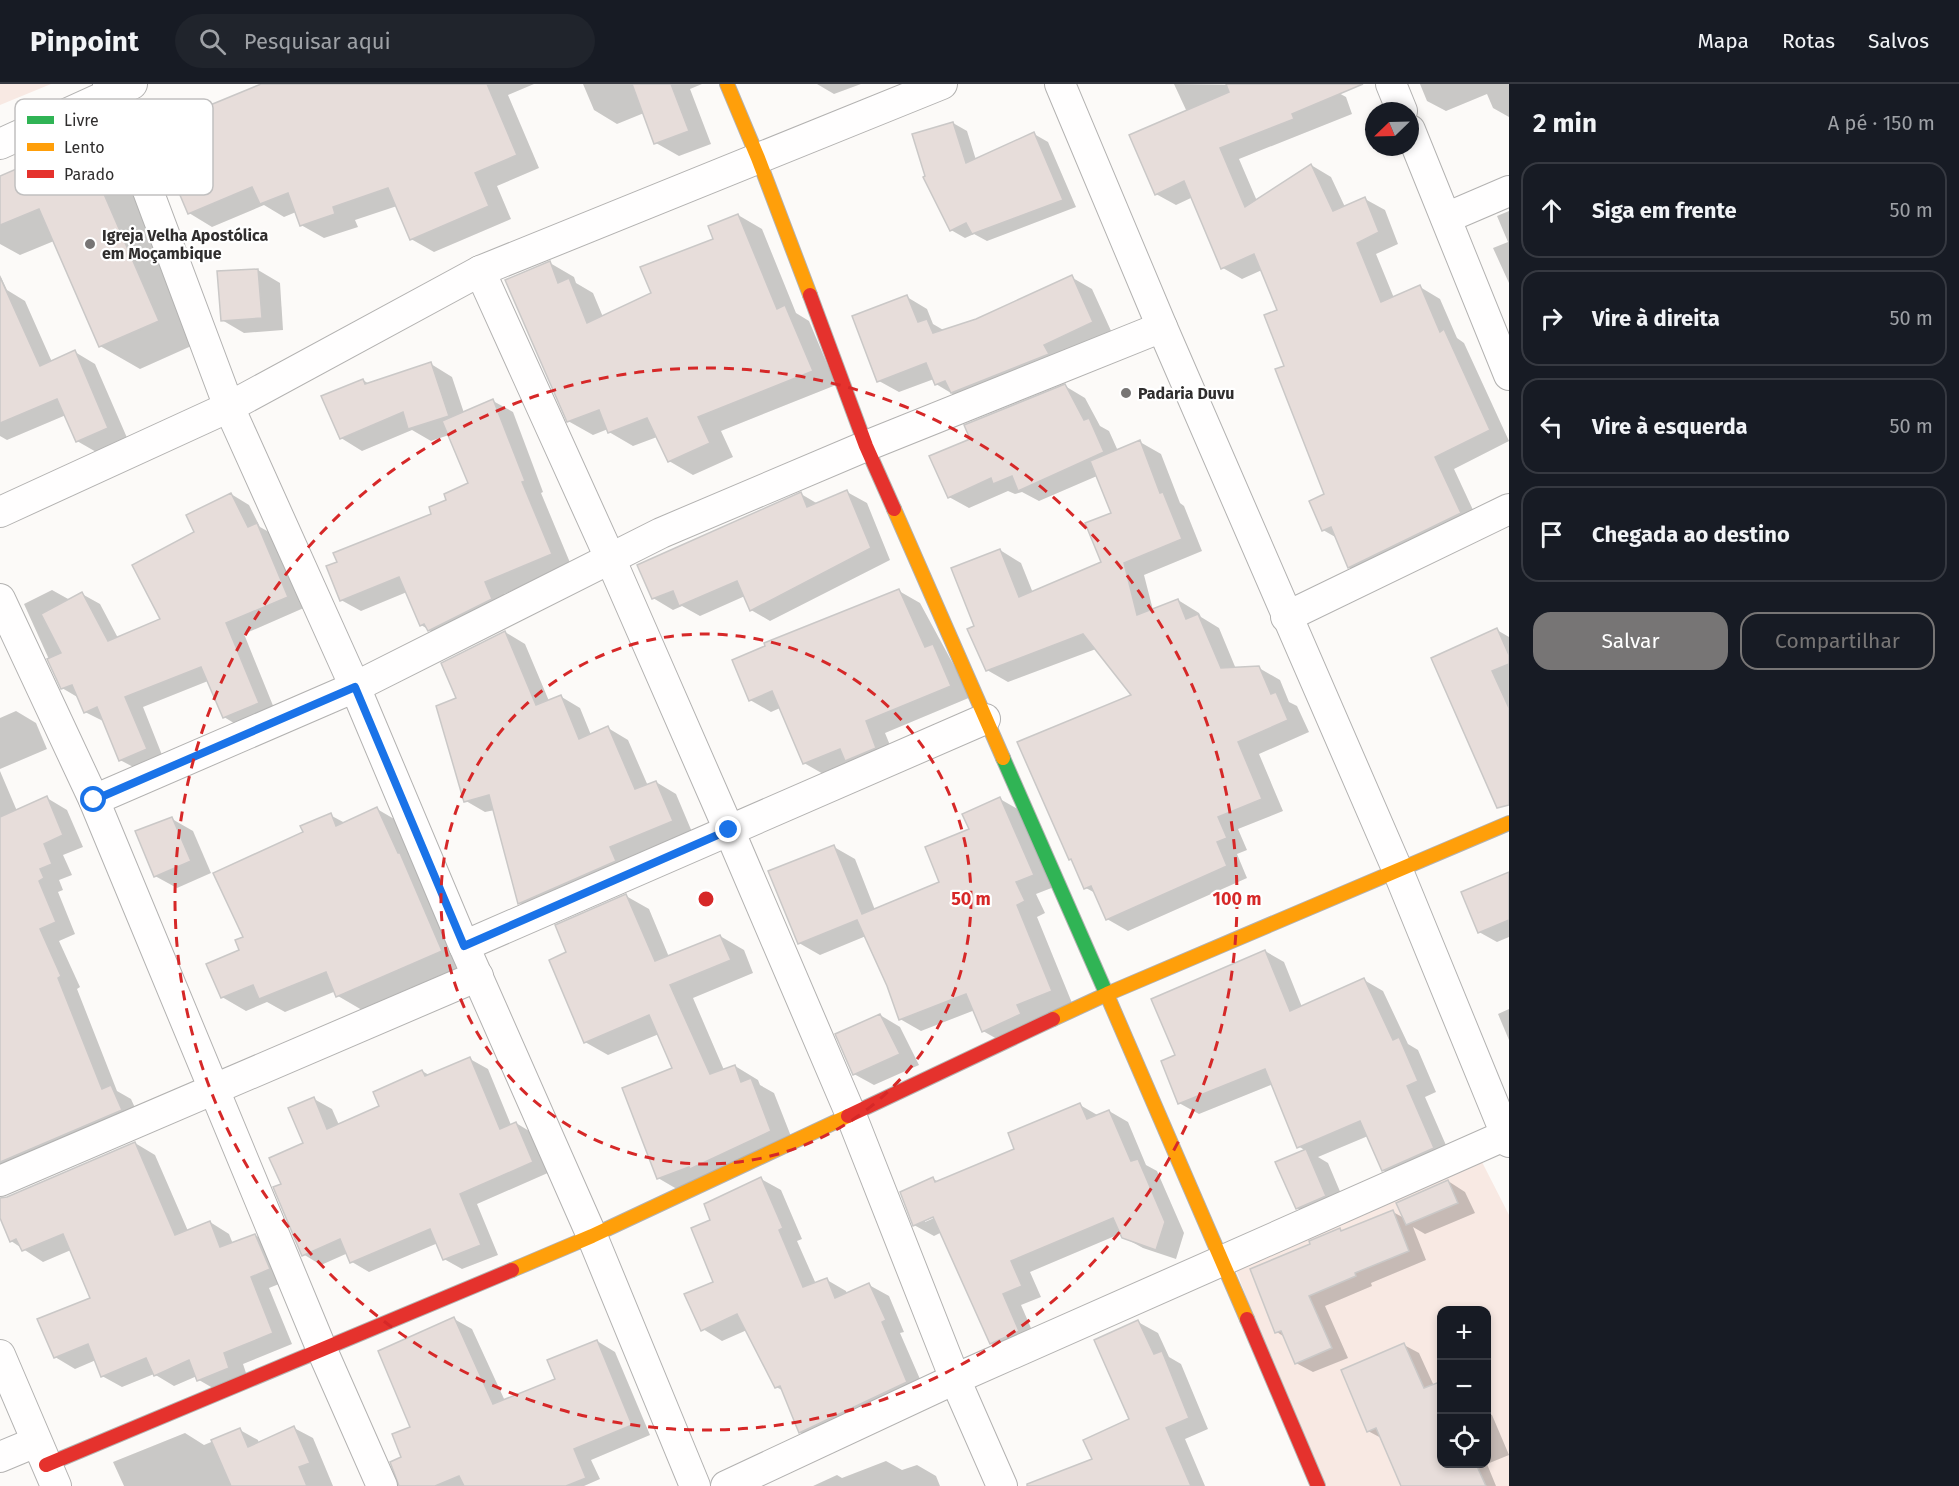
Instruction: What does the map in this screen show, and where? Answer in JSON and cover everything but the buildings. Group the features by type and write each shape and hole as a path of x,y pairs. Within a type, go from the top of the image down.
{"street":[{"path":"727,84 759,158 866,446 1107,994 1318,1486"},
{"path":"0,512 229,407 480,271 942,84"},
{"path":"726,1486 955,1380 1508,1138 1398,870 1286,617 1060,84"},
{"path":"1391,84 1398,102"},
{"path":"92,99 117,87"},
{"path":"0,144 15,137"},
{"path":"1419,152 1509,375"},
{"path":"1446,218 1509,191"},
{"path":"155,195 229,407 355,687 464,946 592,1236 695,1486"},
{"path":"480,271 610,558 729,830 851,1115 955,1380 1002,1486"},
{"path":"94,800 355,687 661,533 866,446 1162,327"},
{"path":"1286,617 1509,509"},
{"path":"0,599 94,800 322,1350 381,1486"},
{"path":"464,946 985,719"},
{"path":"0,1457 46,1464 322,1350 592,1236 1107,994 1509,823"},
{"path":"0,1181 477,976"},
{"path":"0,1354 46,1464"}],"shaded area":[{"path":"0,84 51,84 0,105"},
{"path":"1482,1162 1509,1215 1509,1486 1317,1486 1235,1267"}],"traffic: fast":[{"path":"1003,758 1107,995"}],"traffic: slow":[{"path":"727,84 810,295"},
{"path":"894,509 1003,758"},
{"path":"1053,1019 1509,823"},
{"path":"1107,995 1247,1319"},
{"path":"512,1270 592,1236 848,1116"}],"traffic: jam":[{"path":"810,295 866,446 894,509"},
{"path":"848,1116 1053,1019"},
{"path":"46,1465 512,1270"},
{"path":"1247,1319 1318,1486"}],"place":[{"name":"Igreja Velha Apostólica em Moçambique","path":"90,244"},
{"name":"Padaria Duvu","path":"1126,393"}],"route":[{"path":"94,800 355,687 464,946 729,830"}]}
